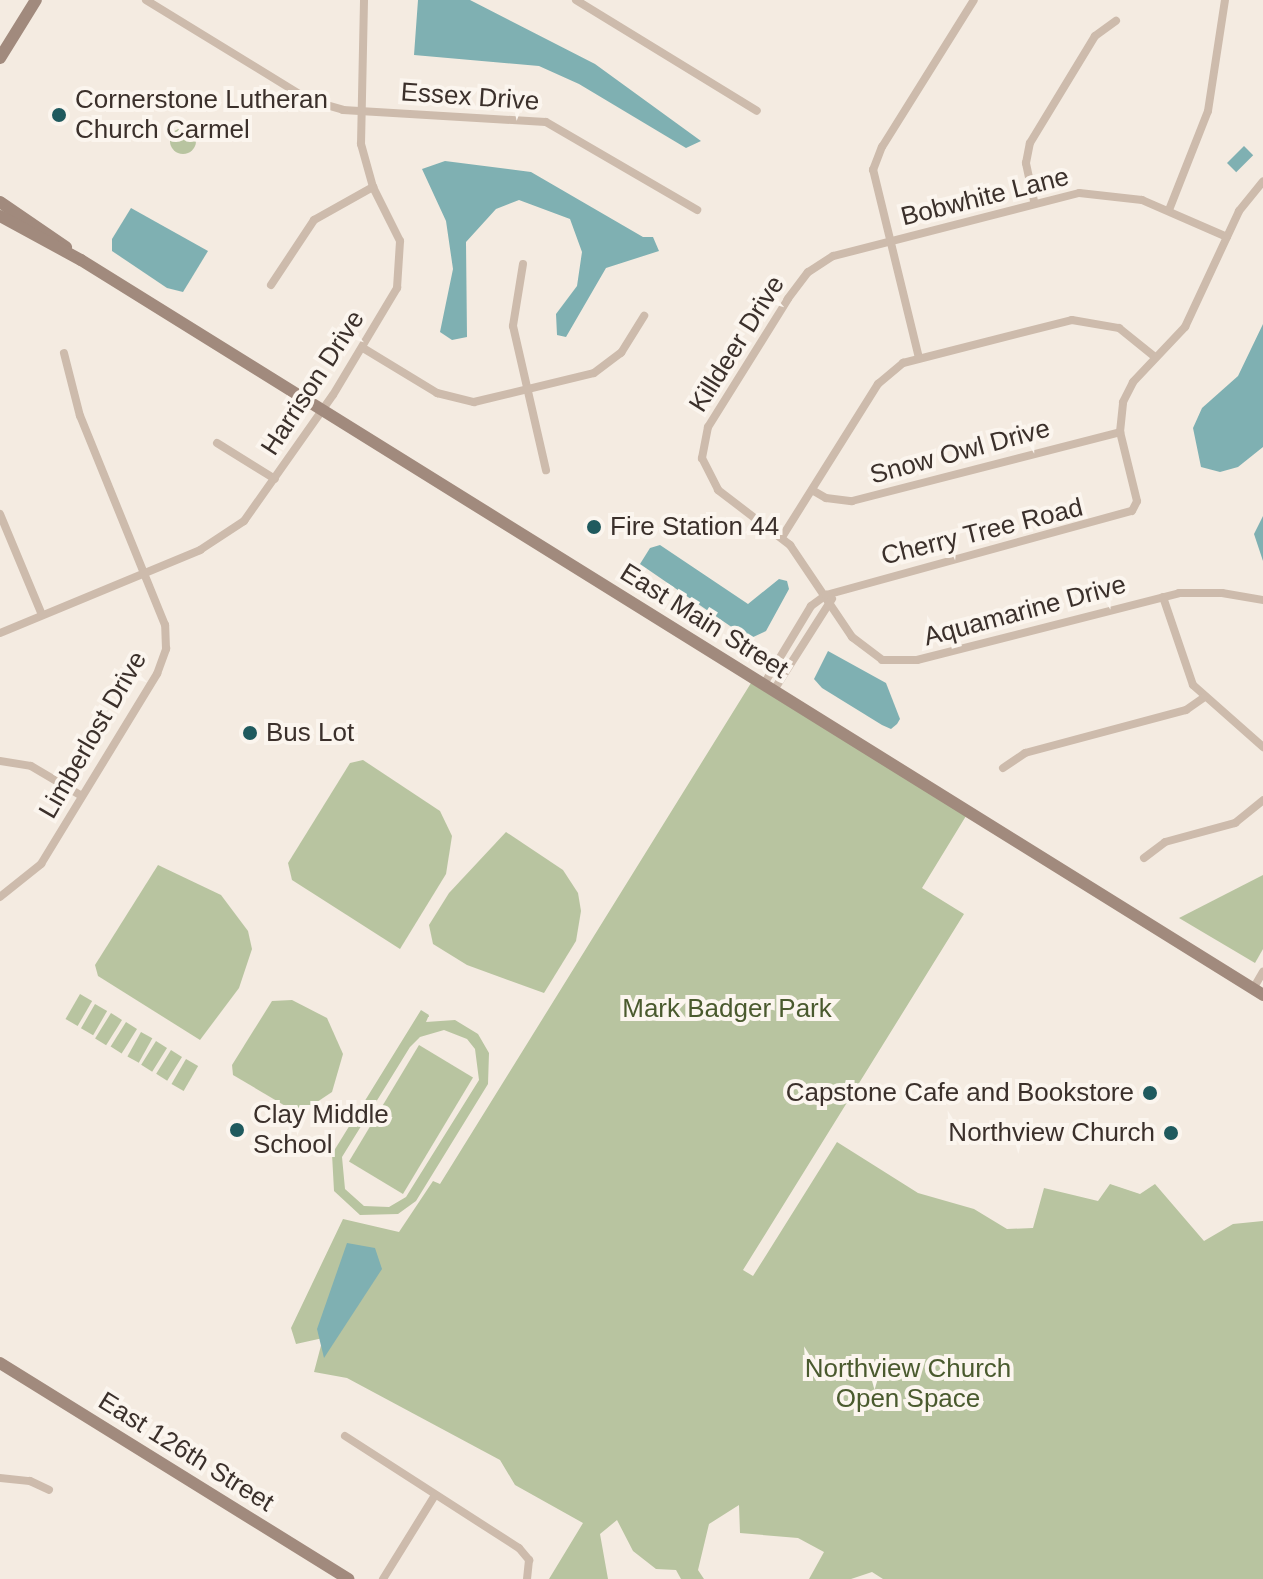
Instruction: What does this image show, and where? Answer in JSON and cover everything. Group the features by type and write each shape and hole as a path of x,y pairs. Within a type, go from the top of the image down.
{"main road":[{"path":"0,58 36,0"},
{"name":"East Main Street","path":"0,202 81,260"},
{"name":"East Main Street","path":"0,216 81,260 1258,992"},
{"name":"East 126th Street","path":"0,1363 349,1579"}],"street":[{"name":"Essex Drive","path":"146,0 309,100 360,111 546,122 697,210"},
{"name":"Harrison Drive","path":"0,633 223,537 258,507 363,348 397,288 403,260 397,233 373,187 362,153 360,111 364,0"},
{"path":"576,0 757,111"},
{"path":"919,358 874,180 877,157 974,0"},
{"path":"1169,210 1208,111 1225,0"},
{"path":"1034,201 1026,163 1030,143 1095,36 1116,21"},
{"path":"1120,432 1126,394 1155,357 1185,327 1244,203 1263,181"},
{"path":"271,285 314,220 373,187"},
{"name":"Bobwhite Lane","path":"887,241 1034,201 1096,193 1169,210 1227,237"},
{"name":"Killdeer Drive","path":"828,597 782,537 718,490 705,469 704,438 808,272 833,256 887,241"},
{"path":"523,264 513,326 546,470"},
{"path":"363,348 455,401 527,391 603,369 627,346 644,316"},
{"path":"782,537 878,384 903,363 1083,319 1129,334 1155,357"},
{"name":"Limberlost Drive","path":"0,897 41,864 163,660 165,625 80,416 64,353"},
{"name":"Snow Owl Drive","path":"812,490 826,498 852,501 1120,432"},
{"name":"Cherry Tree Road","path":"828,597 837,592 1121,517 1136,507 1120,432"},
{"path":"217,443 275,479"},
{"path":"0,514 42,615"},
{"name":"Aquamarine Drive","path":"828,597 861,646 882,660 902,663 1163,597 1222,593 1263,600"},
{"path":"769,687 811,606 828,597"},
{"path":"1163,597 1180,661 1203,698 1263,747"},
{"path":"1003,768 1025,753 1186,710 1203,698"},
{"path":"0,761 31,766 82,796"},
{"path":"1144,858 1165,842 1235,823 1263,800"},
{"path":"1258,992 1263,972"},
{"path":"345,1436 525,1553 530,1568 527,1579"},
{"path":"0,1478 30,1481 49,1490"},
{"path":"383,1579 435,1495"}],"green space":[{"path":"183,128 192,132 196,141 192,150 183,154 174,150 170,141 174,132"},
{"path":"751,683 966,816 922,888 964,914 743,1270 753,1276 837,1142 918,1193 974,1209 1007,1229 1033,1228 1044,1188 1098,1201 1110,1184 1140,1194 1155,1184 1204,1241 1233,1224 1263,1221 1263,1579 883,1579 872,1572 851,1579 809,1579 824,1552 798,1538 740,1533 739,1505 709,1524 698,1570 704,1579 681,1579 676,1570 656,1569 633,1551 617,1520 600,1534 608,1579 549,1579 583,1523 515,1485 500,1460 347,1378 314,1372 323,1338 296,1344 291,1328 343,1219 399,1232 433,1181 440,1184"},
{"path":"363,760 440,811 452,836 446,874 400,949 292,880 288,863 350,763"},
{"path":"506,832 563,870 578,893 581,911 576,941 544,993 467,965 433,944 429,925 449,893"},
{"path":"158,865 221,895 248,931 252,949 239,988 200,1040 98,976 95,965"},
{"path":"1263,875 1263,949 1255,963 1179,918"},
{"path":"80,994 92,1001 78,1026 66,1019"},
{"path":"292,1000 327,1018 343,1054 332,1092 299,1114 233,1075 232,1065 272,1001"},
{"path":"95,1004 107,1011 93,1035 81,1028"},
{"path":"421,1010 429,1015 426,1022 455,1020 478,1034 489,1053 488,1084 416,1201 398,1214 360,1215 334,1191 332,1154","holes":["444,1030 467,1039 475,1049 479,1080 406,1197 389,1207 364,1206 345,1189 342,1157 410,1047 420,1037"]},
{"path":"111,1013 122,1020 106,1045 95,1038"},
{"path":"126,1022 137,1029 122,1053 111,1047"},
{"path":"141,1032 152,1038 139,1063 127,1056"},
{"path":"156,1041 167,1048 152,1072 141,1065"},
{"path":"419,1045 473,1077 403,1194 349,1162"},
{"path":"171,1050 182,1057 167,1081 156,1074"},
{"path":"186,1059 198,1066 184,1091 172,1084"}],"water":[{"path":"418,0 470,0 595,64 701,141 686,148 579,84 539,66 414,55"},
{"path":"1244,146 1253,155 1236,172 1227,163"},
{"path":"445,161 531,172 643,237 653,237 659,251 606,268 566,337 557,335 556,314 577,286 582,252 570,219 519,200 496,209 466,242 467,337 452,340 440,332 453,269 446,221 422,169"},
{"path":"131,208 208,251 183,292 167,288 112,251 112,239"},
{"path":"1263,324 1263,447 1238,467 1220,472 1201,467 1193,428 1202,408 1238,376"},
{"path":"1263,516 1263,561 1254,534"},
{"path":"660,545 748,604 779,579 787,581 789,589 766,631 749,639 640,564 650,548"},
{"path":"828,651 886,683 900,719 897,724 891,729 882,725 822,688 814,679"},
{"path":"347,1243 375,1248 382,1269 324,1358 317,1329"}],"place":[{"name":"Cornerstone Lutheran Church Carmel","path":"59,115"},
{"name":"Fire Station 44","path":"594,527"},
{"name":"Bus Lot","path":"250,733"},
{"name":"Capstone Cafe and Bookstore","path":"1150,1093"},
{"name":"Clay Middle School","path":"237,1130"},
{"name":"Northview Church","path":"1171,1133"}],"park label":[{"name":"Mark Badger Park","path":"727,1009"},
{"name":"Northview Church Open Space","path":"908,1384"}]}
